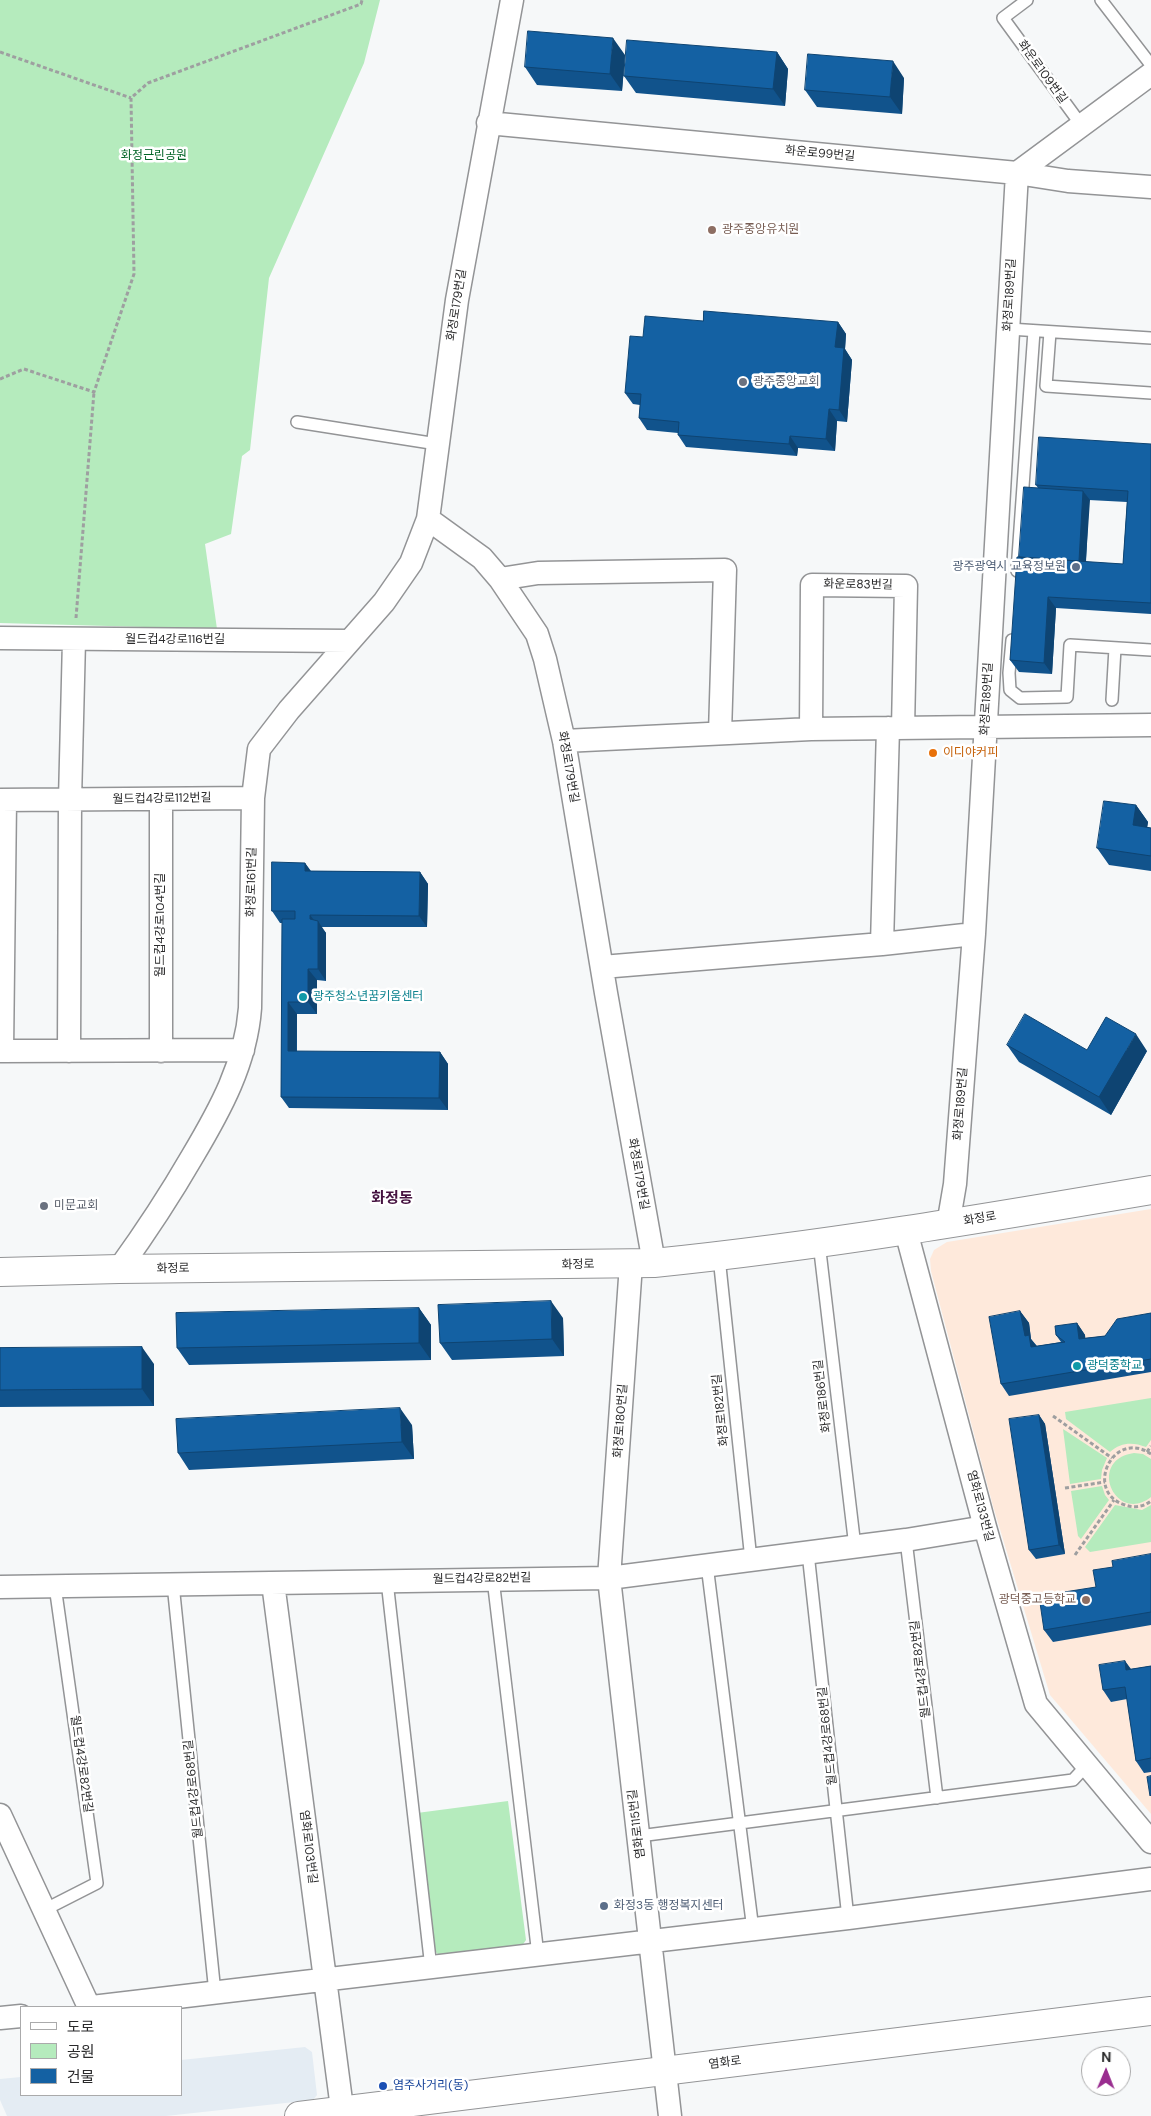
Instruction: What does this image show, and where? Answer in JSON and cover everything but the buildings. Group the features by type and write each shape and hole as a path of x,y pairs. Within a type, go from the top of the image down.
{"street":[{"name":"화정로179번길","path":"512,0 457,300 428,519 482,558 500,578 536,634 545,659 564,741 602,967 642,1264"},
{"path":"1017,173 1151,74"},
{"name":"화운로99번길","path":"488,123 1017,173 1068,181 1151,187"},
{"name":"화정로189번길","path":"948,1225 955,1184 974,934 1017,173"},
{"name":"화정로161번길","path":"119,1269 180,1178 209,1128 229,1091 248,1032 253,798 259,749 289,710 384,602 411,563 428,519"},
{"path":"500,578 538,573 725,570 720,733"},
{"name":"화운로83번길","path":"811,729 812,585 906,586 882,944"},
{"name":"월드컵4강로116번길","path":"0,638 349,641"},
{"path":"69,1051 70,800 74,640"},
{"path":"564,741 811,729 1151,725"},
{"name":"월드컵4강로112번길","path":"3,800 253,798"},
{"name":"월드컵4강로104번길","path":"161,799 161,1051"},
{"path":"3,800 1,1051 243,1050"},
{"path":"602,967 882,944 974,934"},
{"name":"화정로","path":"0,1272 119,1269 642,1264 719,1257 948,1225 1151,1190"},
{"name":"염화로133번길","path":"906,1231 985,1527 1036,1704 1151,1842"},
{"name":"화정로180번길","path":"608,1578 642,1264"},
{"name":"월드컵4강로82번길","path":"0,1587 608,1578 855,1547 985,1527"},
{"name":"염화로115번길","path":"608,1578 670,2116"},
{"name":"염화로103번길","path":"273,1583 342,2113"},
{"path":"0,1815 91,2006"},
{"path":"100,2006 753,1930 1151,1878"},
{"name":"염화로","path":"299,2116 342,2113 666,2070 1151,2011"},
{"path":"0,2018 20,2016"}],"lane":[{"name":"화운로109번길","path":"1027,0 1003,18 1082,126"},
{"path":"1101,0 1151,65"},
{"path":"1009,329 1151,338"},
{"path":"1016,585 1034,331"},
{"path":"1050,332 1046,386 1151,393"},
{"path":"297,422 437,444"},
{"path":"1013,624 1009,673 1010,690 1020,698 1067,698 1070,645 1151,650"},
{"path":"1112,700 1115,648"},
{"name":"화정로186번길","path":"819,1243 855,1547"},
{"name":"화정로182번길","path":"719,1257 751,1560"},
{"name":"월드컵4강로82번길","path":"906,1540 937,1798"},
{"name":"월드컵4강로68번길","path":"808,1553 848,1918"},
{"path":"707,1565 753,1930"},
{"path":"493,1579 538,1955"},
{"path":"387,1581 431,1968"},
{"name":"월드컵4강로68번길","path":"172,1584 215,1993"},
{"name":"월드컵4강로82번길","path":"44,1910 97,1882 55,1586"},
{"path":"639,1836 1073,1780 1087,1765"}],"path":[{"path":"74,640 94,392 134,274 131,98 148,83 360,4 362,0"},
{"path":"0,52 131,98"},
{"path":"0,379 24,369 94,392"},
{"path":"1053,1416 1112,1458"},
{"path":"1151,1446 1149,1453 1138,1448 1129,1448 1112,1458 1106,1469 1105,1482 1114,1500 1130,1507 1139,1507 1151,1501"},
{"path":"1065,1488 1105,1482"},
{"path":"1075,1555 1114,1500"}],"shaded area":[{"name":"광덕중고등학교","path":"1151,1209 1151,1814 1050,1695 993,1506 931,1271 930,1259 934,1250 947,1242"},
{"path":"305,2047 312,2052 317,2095 313,2100 166,2116 7,2116 0,2100 0,2079 20,2077 20,2096 182,2096 182,2060"}],"green space":[{"name":"화정근린공원","path":"0,0 380,0 364,63 269,278 250,450 242,456 231,534 205,544 217,629 0,623"},
{"path":"1151,1398 1151,1440 1146,1447 1127,1444 1118,1446 1110,1452 1066,1419 1065,1412"},
{"path":"1063,1429 1107,1458 1102,1470 1101,1479 1070,1484"},
{"path":"1134,1453 1143,1454 1151,1459 1151,1497 1138,1503 1127,1503 1118,1497 1111,1488 1109,1477 1111,1467 1120,1458"},
{"path":"1102,1486 1109,1500 1081,1539 1078,1536 1071,1491"},
{"path":"1115,1505 1142,1510 1151,1505 1151,1542 1090,1552 1085,1547"},
{"path":"508,1801 526,1940 519,1950 443,1960 435,1951 417,1813"}],"place":[{"name":"광주중앙유치원","path":"712,230"},
{"name":"광주중앙교회","path":"743,382"},
{"name":"광주광역시 교육정보원","path":"1076,567"},
{"name":"이디야커피","path":"933,753"},
{"name":"광주청소년꿈키움센터","path":"303,997"},
{"name":"미문교회","path":"44,1206"},
{"name":"광덕중학교","path":"1077,1366"},
{"name":"광덕중고등학교","path":"1086,1600"},
{"name":"화정3동 행정복지센터","path":"604,1906"},
{"name":"염주사거리(동)","path":"383,2086"}],"district":[{"name":"화정동","path":"392,1199"}]}
